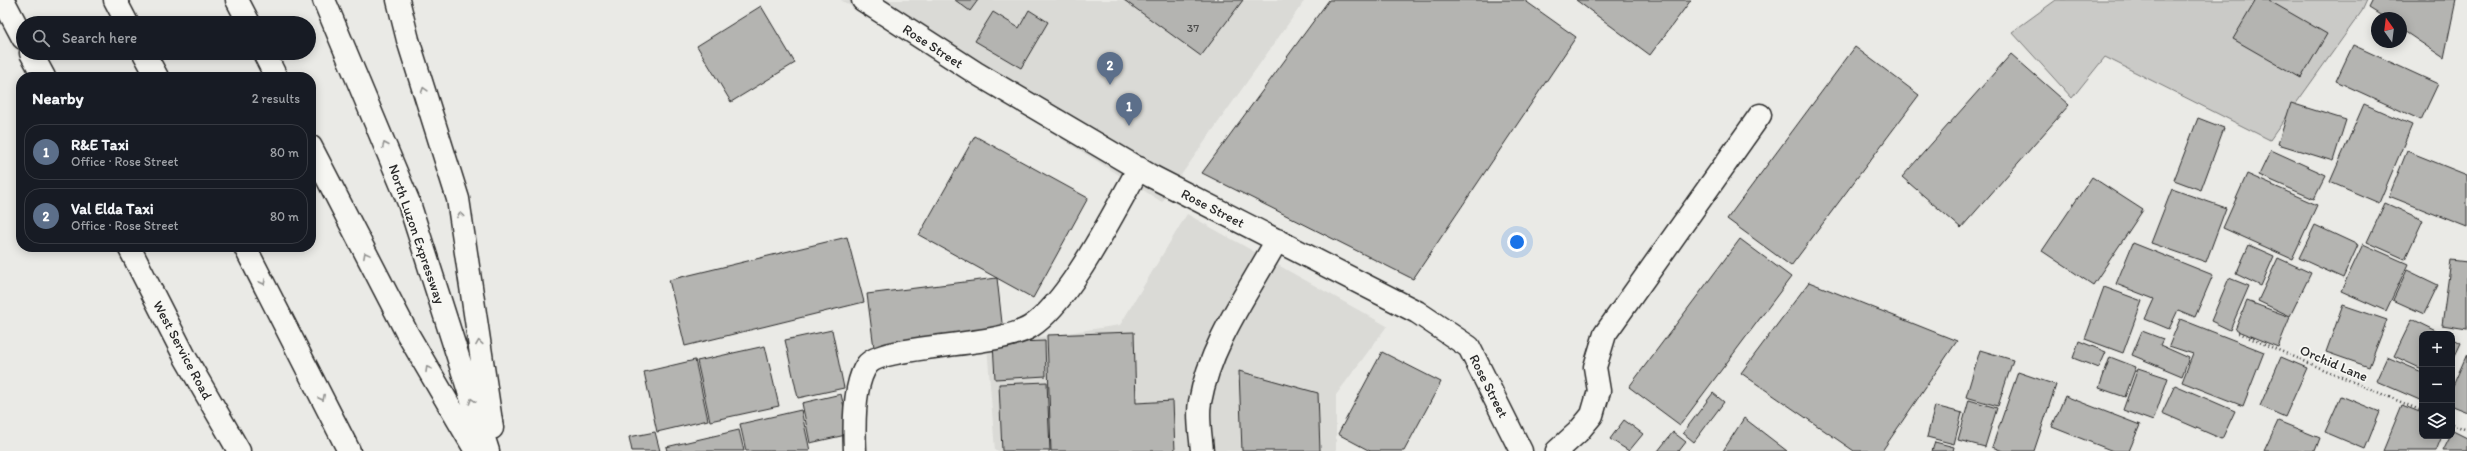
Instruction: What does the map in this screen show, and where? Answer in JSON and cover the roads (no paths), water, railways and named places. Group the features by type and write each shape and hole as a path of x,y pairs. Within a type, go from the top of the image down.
{"main road":[{"path":"3,0 16,25"},
{"path":"115,0 124,16"},
{"path":"237,0 245,16"},
{"name":"North Luzon Expressway","path":"324,0 409,203 488,451"},
{"path":"398,0 408,40 458,199 495,451"},
{"name":"Rose Street","path":"863,0 976,73 1139,168 1417,312 1469,347 1521,451"},
{"path":"35,60 41,72"},
{"path":"148,60 154,72"},
{"path":"268,60 274,72"},
{"path":"1557,451 1578,432 1592,416 1599,391 1595,366 1605,334 1760,115"},
{"path":"316,158 407,333 476,451"},
{"path":"856,450 858,384 867,364 885,354 1003,338 1029,328 1046,316 1086,260 1139,168"},
{"path":"1202,451 1200,404 1206,374 1225,333 1277,240"},
{"name":"West Service Road","path":"132,252 186,359 239,451"},
{"path":"248,252 349,451"}],"place":[{"name":"Val Elda Taxi","path":"1110,85"},
{"name":"R&E Taxi","path":"1129,126"}]}
